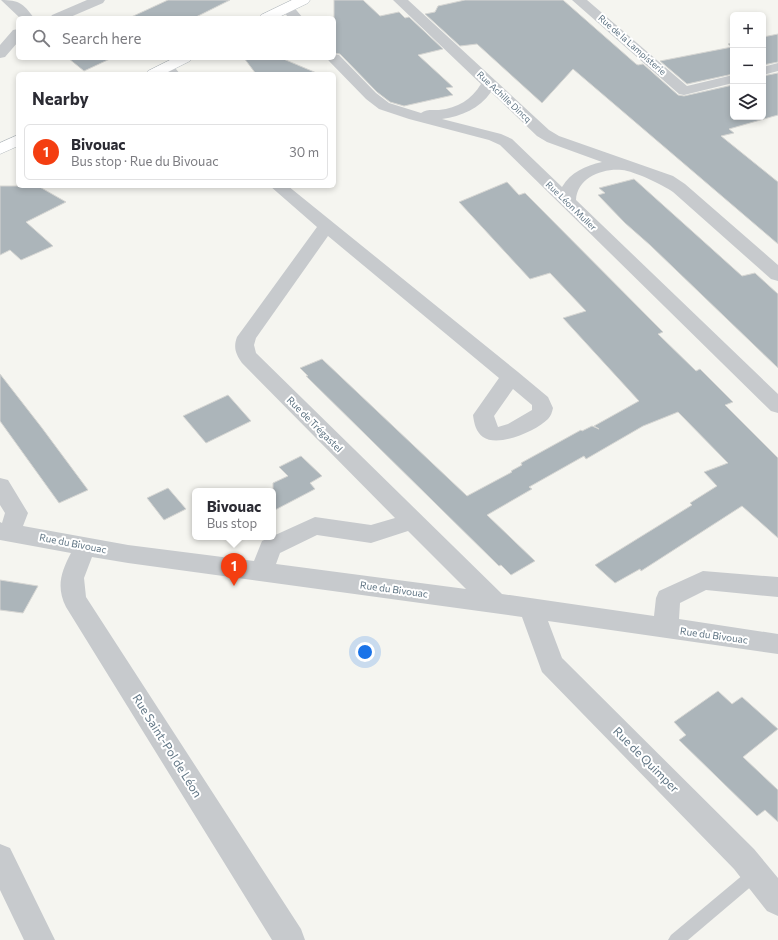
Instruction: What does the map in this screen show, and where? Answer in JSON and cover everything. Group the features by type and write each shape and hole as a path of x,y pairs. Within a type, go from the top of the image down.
{"street":[{"path":"8,0 20,9 25,16"},
{"path":"62,16 98,0"},
{"name":"Rue Achille Dincq","path":"400,0 489,83 524,138 553,139 656,175 679,188 778,275"},
{"name":"Rue de la Lampisterie","path":"580,0 684,91 730,79"},
{"path":"270,16 296,2 296,16"},
{"path":"0,54 16,35"},
{"path":"170,71 183,60"},
{"name":"Rue Léon Muller","path":"336,60 376,101 384,106 414,116 495,136 524,138 567,202 778,406"},
{"path":"766,70 778,67"},
{"path":"414,116 446,114 466,108 479,98 489,83"},
{"path":"0,149 16,141"},
{"name":"Rue Achille Dincq","path":"567,202 569,189 578,178 586,172 607,166 627,166"},
{"path":"280,188 511,377"},
{"name":"Rue de Trégastel","path":"326,226 247,337 244,345 244,351 249,358 495,603"},
{"name":"Rue du Bivouac","path":"0,486 18,513 5,532 128,554 495,603 778,644"},
{"path":"262,572 270,547 315,526 371,534 412,521"},
{"name":"Rue Saint-Pol de Léon","path":"86,546 72,581 71,590 75,600 290,940"},
{"path":"666,628 668,598 703,580 778,587"},
{"name":"Rue de Quimper","path":"532,609 551,664 744,859 778,901"},
{"path":"0,858 40,940"}],"lane":[{"path":"676,940 756,873"}],"building":[{"path":"168,0 230,0 198,16 133,16"},
{"path":"334,0 363,0 380,16 399,12 405,18 409,17 443,49 418,55 453,87 446,88 453,95 404,106 390,102 377,92 340,54 336,53 336,16 334,16"},
{"path":"465,0 563,0 636,64 643,64 678,95 684,96 730,86 730,120 760,120 729,129 734,133 721,136 778,182 778,244 573,69 542,103 477,44 460,46 425,14 435,12 438,6"},
{"path":"778,34 778,62 766,64 766,36"},
{"path":"730,47 730,75 687,84 660,61"},
{"path":"70,60 108,60 84,71"},
{"path":"246,60 286,60 314,72 254,72"},
{"path":"778,73 778,115 766,118 766,75"},
{"path":"634,179 742,276 755,273 778,294 778,368 650,245 625,223 598,195 605,193 599,188"},
{"path":"507,182 519,195 525,193 663,332 658,334 696,371 700,369 733,402 725,405 778,458 778,538 742,506 641,571 640,569 615,583 595,565 692,505 690,503 717,486 704,472 728,463 678,412 643,426 586,459 584,456 529,487 532,489 487,515 535,561 511,575 501,565 499,566 306,376 308,376 300,368 322,359 467,496 512,472 511,471 522,465 521,463 581,430 582,431 592,426 599,429 594,426 639,401 563,318 586,311 550,273 530,279 459,202"},
{"path":"0,186 16,186 16,188 42,188 66,202 26,222 53,246 21,260 10,250 0,255"},
{"path":"0,374 88,490 59,503 0,421"},
{"path":"228,395 251,421 206,443 183,416"},
{"path":"301,456 322,476 310,483 315,489 276,509 276,488 273,488 273,483 288,476 279,467"},
{"path":"168,488 186,509 164,520 147,498"},
{"path":"0,580 38,586 23,613 0,610"},
{"path":"718,691 732,704 742,697 778,729 743,757 778,790 778,822 765,810 757,816 679,740 686,735 674,722"}],"place":[{"name":"Bivouac","path":"234,586"}]}
